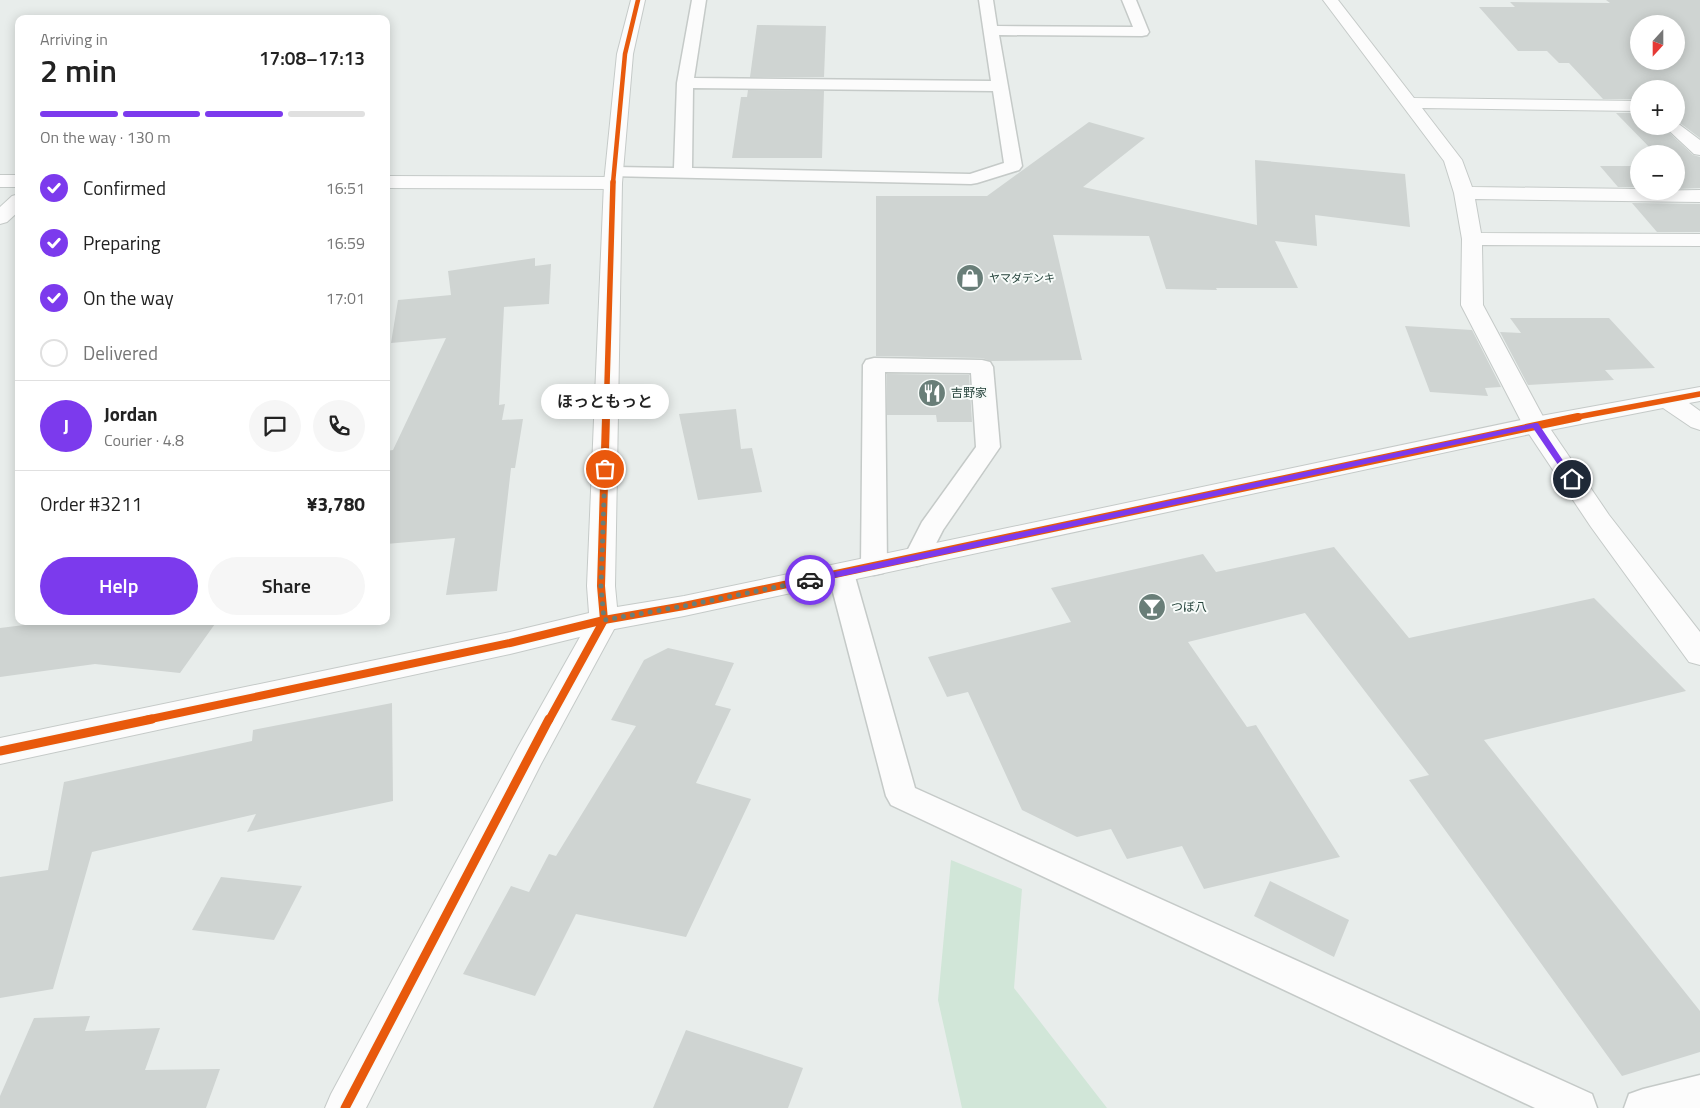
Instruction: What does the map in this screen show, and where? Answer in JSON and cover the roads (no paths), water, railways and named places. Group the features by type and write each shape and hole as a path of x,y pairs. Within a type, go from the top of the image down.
{"street":[{"path":"345,1108 550,716 604,620 601,586 614,177 625,54 638,0"},
{"path":"1330,0 1453,160 1464,193 1472,239 1472,305 1535,425 1600,521 1700,654"},
{"path":"1408,103 1630,106"},
{"path":"1684,135 1700,150"},
{"path":"390,182 614,177"},
{"path":"0,181 15,181"},
{"path":"1464,193 1700,196"},
{"path":"0,218 15,204"},
{"path":"1472,239 1700,240"},
{"path":"0,751 510,643 604,620 684,606 1535,425 1700,394"},
{"path":"1669,401 1700,422"}],"lane":[{"path":"683,173 685,83 699,0"},
{"path":"614,177 683,173 971,179 1013,166 986,0"},
{"path":"991,30 1142,32 1129,0"},
{"path":"685,83 1000,86"},
{"path":"874,566 874,365 982,367 988,447 931,528 917,557"},
{"path":"841,573 902,796 1578,1108"},
{"path":"1643,1108 1700,1094"}],"place":[{"name":"ヤマダデンキ","path":"970,278"},
{"name":"吉野家","path":"932,393"},
{"name":"ほっともっと","path":"605,469"},
{"name":"つぼ八","path":"1152,607"}]}
